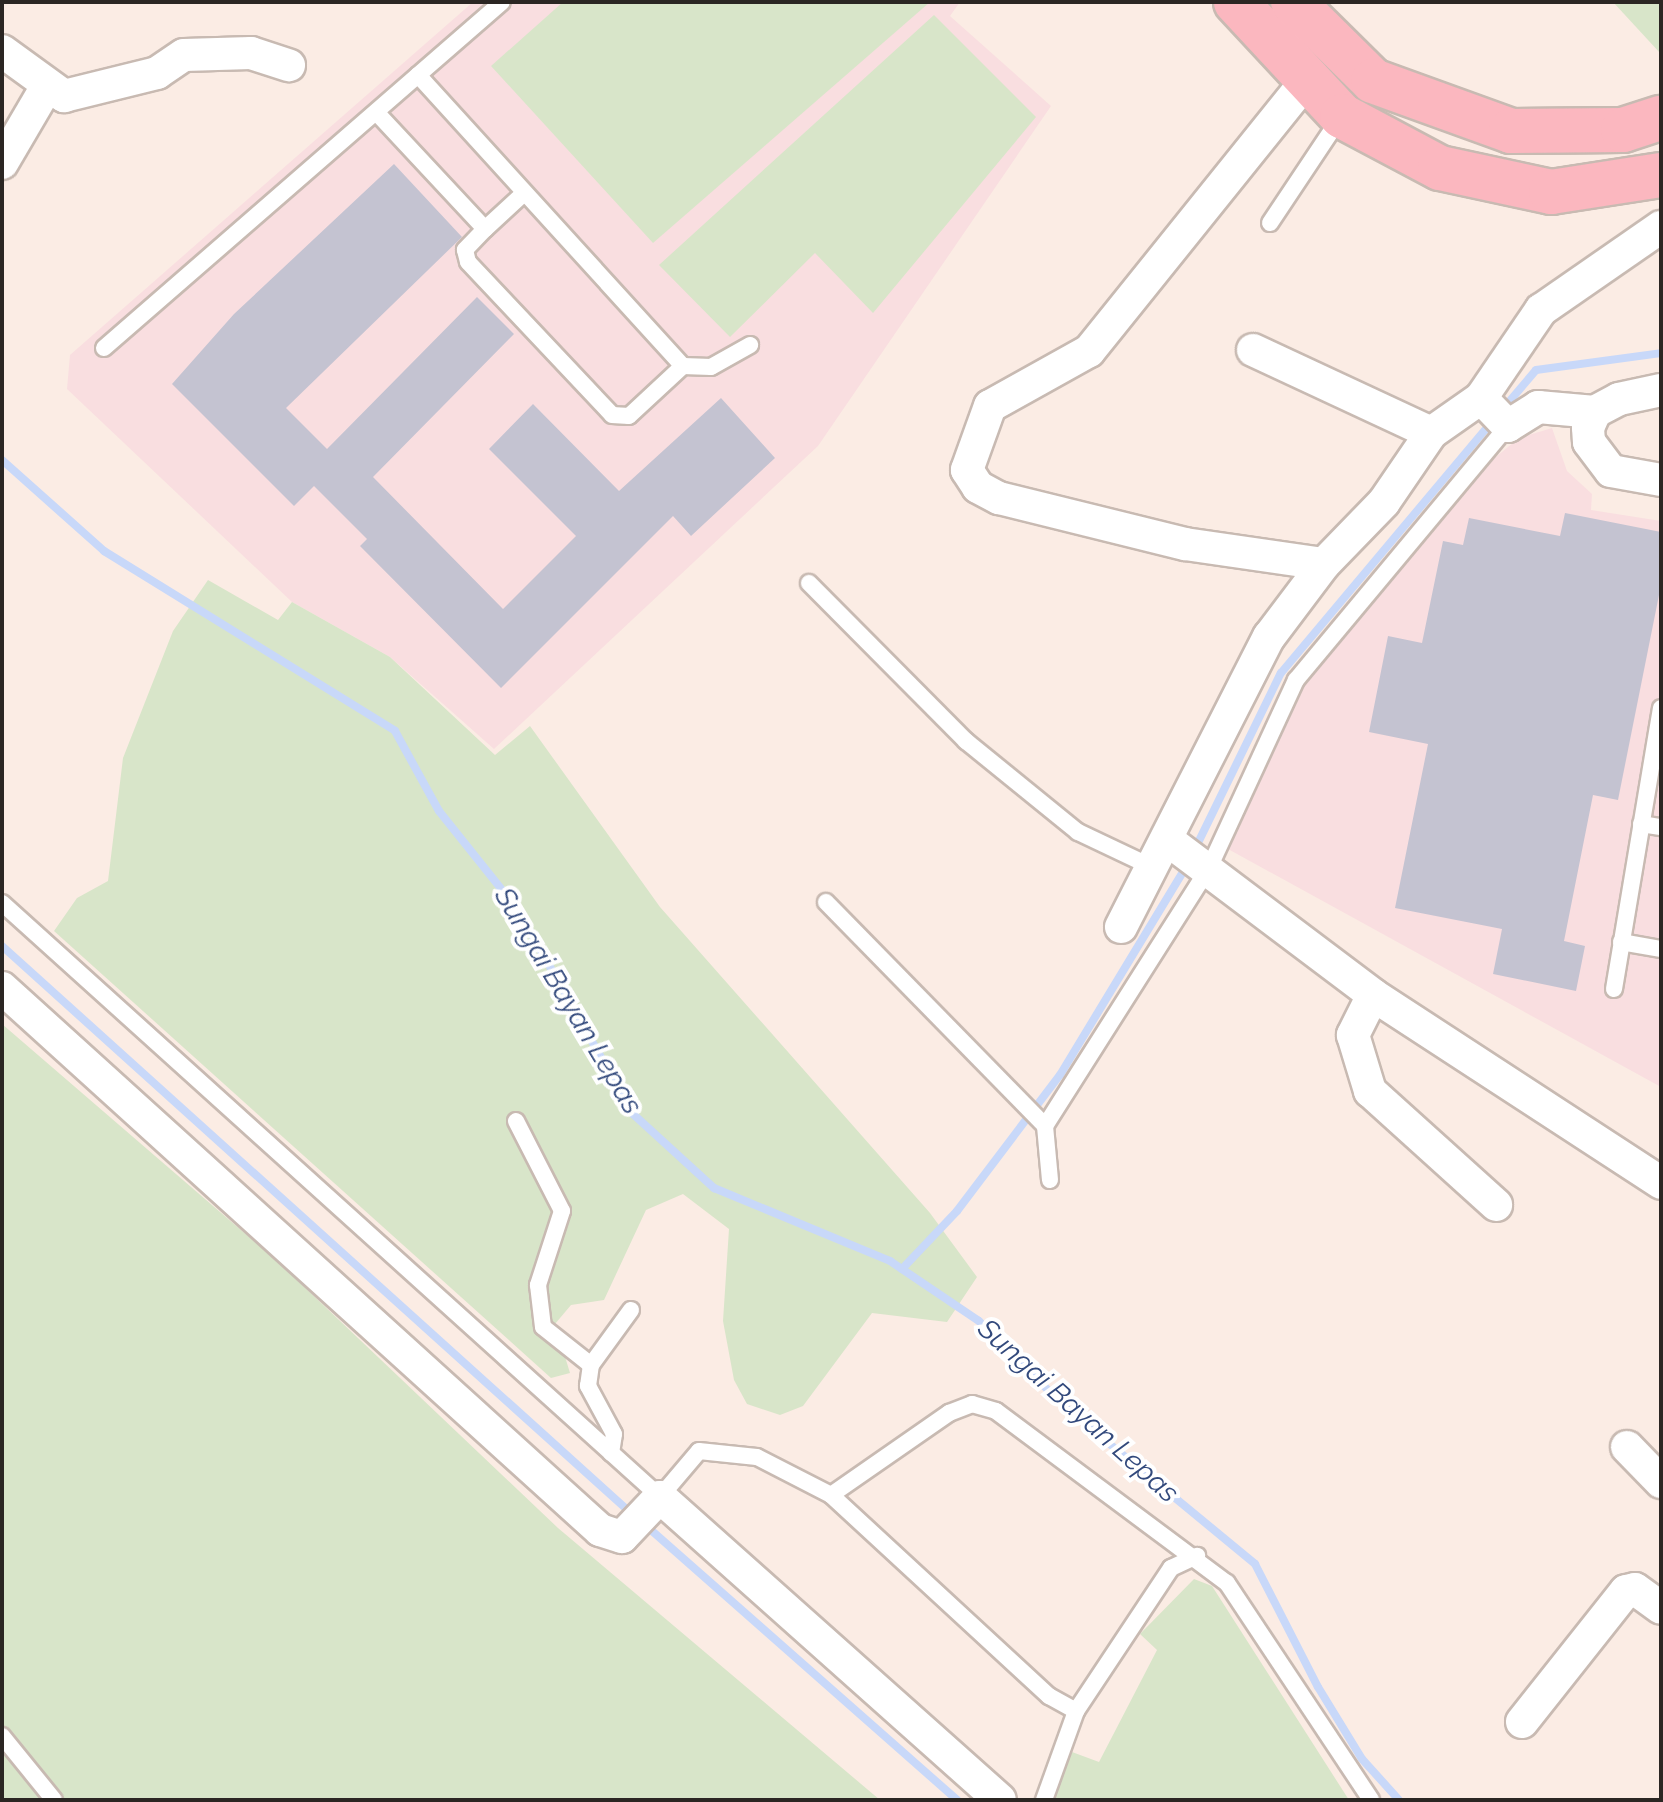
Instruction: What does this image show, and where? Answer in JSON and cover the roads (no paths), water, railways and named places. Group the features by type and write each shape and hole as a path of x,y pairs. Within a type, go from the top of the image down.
{"highway":[{"path":"1236,2 1342,116 1440,168 1551,192 1661,175"},
{"path":"1293,2 1373,81 1511,131 1623,130 1661,118"}],"street":[{"path":"2,51 46,88 64,96 120,86 184,55 251,53 289,65"},
{"path":"1307,80 1089,351 990,406 967,470 978,487 999,498 1185,544 1324,564"},
{"path":"2,163 46,88"},
{"path":"1495,413 1541,310 1661,227"},
{"path":"1253,350 1431,433"},
{"path":"1121,927 1182,856 1269,637 1324,564 1384,502 1431,433 1495,413 1538,407 1595,412 1661,390"},
{"path":"1595,412 1589,442 1599,459 1630,479 1661,480"},
{"path":"1182,856 1373,995 1661,1183"},
{"path":"2,988 600,1530 612,1537 628,1532 657,1501 1000,1800"},
{"path":"1373,995 1353,1035 1370,1091 1496,1205"},
{"path":"1627,1447 1661,1482"},
{"path":"1522,1722 1626,1591 1661,1608"}],"lane":[{"path":"104,348 502,2"},
{"path":"418,75 683,366"},
{"path":"376,112 485,229"},
{"path":"1270,223 1342,116"},
{"path":"524,193 465,250 468,262 612,415 629,416 683,366 711,367 750,345"},
{"path":"1039,1119 1182,856 1296,680 1495,413"},
{"path":"809,583 966,741 1078,832 1182,856"},
{"path":"1614,989 1661,708"},
{"path":"1641,824 1661,827"},
{"path":"826,902 1039,1119 1050,1180"},
{"path":"2,903 611,1453 657,1501 699,1451 726,1450 757,1457 831,1495 1049,1696 1076,1711"},
{"path":"1621,942 1661,949"},
{"path":"516,1121 562,1211 538,1285 543,1327 591,1365"},
{"path":"611,1453 614,1434 588,1386 591,1365 631,1310"},
{"path":"831,1495 972,1404 996,1411 1197,1556 1227,1583 1371,1800"},
{"path":"1044,1800 1076,1711 1171,1568 1197,1556"},
{"path":"2,1736 54,1800"}],"waterway":[{"path":"1502,410 1536,370 1661,353"},
{"path":"1195,849 1281,673 1493,420"},
{"name":"Sungai Bayan Lepas","path":"2,460 104,551 395,731 439,811 518,910 633,1114 714,1188 890,1261 979,1321 1066,1408 1255,1564 1318,1687 1362,1759 1399,1800"},
{"path":"902,1269 957,1211 1060,1075 1187,865"},
{"path":"2,946 632,1514"},
{"path":"643,1523 957,1800"}]}
